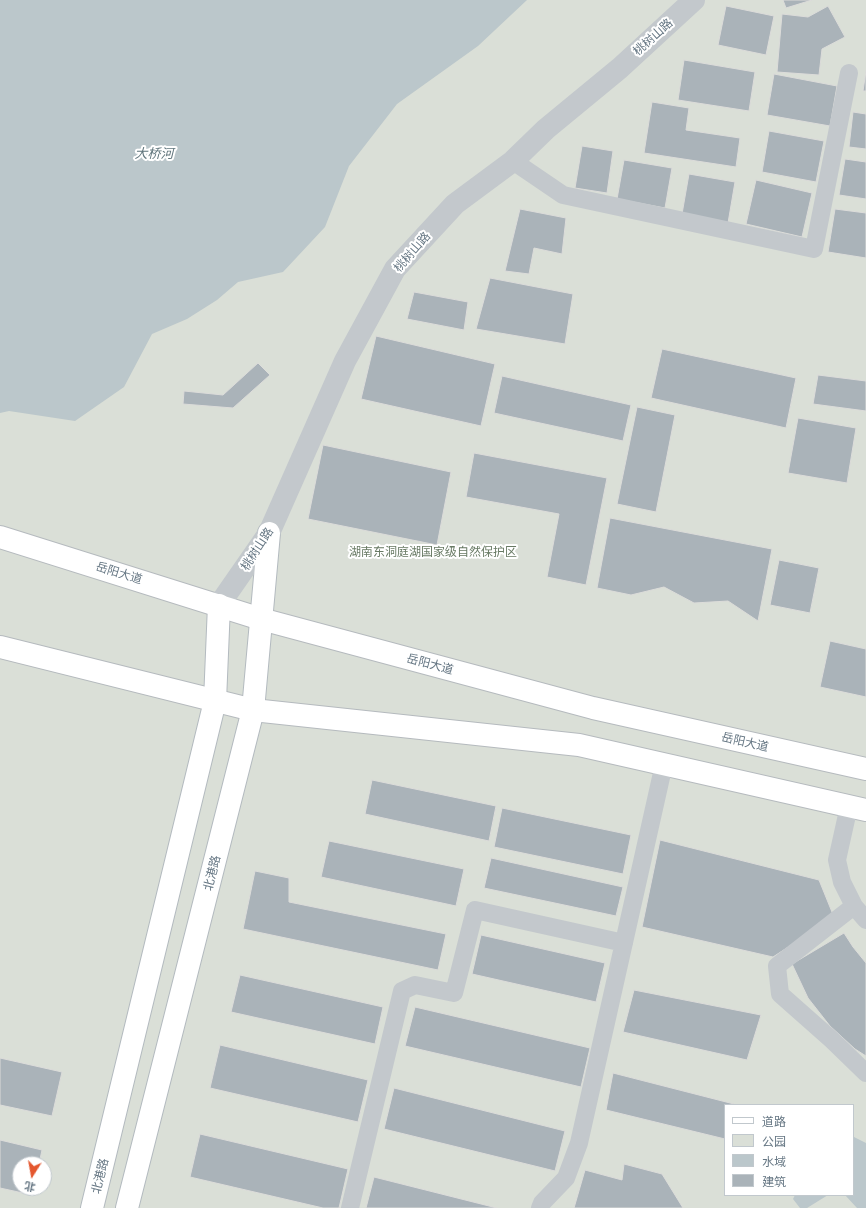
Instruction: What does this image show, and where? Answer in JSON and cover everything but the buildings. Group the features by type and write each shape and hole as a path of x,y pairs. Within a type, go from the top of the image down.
{"main road":[{"name":"北港路","path":"127,1208 253,710 269,533"},
{"name":"岳阳大道","path":"4,538 261,618 593,708 866,769"},
{"name":"北港路","path":"92,1208 215,700 219,605"},
{"path":"0,647 253,710 579,745 857,808"}],"street":[{"name":"桃树山路","path":"219,605 269,533 344,361 395,269 455,204 513,161 546,129 620,68 694,0"},
{"path":"513,161 564,195 814,249 848,73"},
{"path":"540,1208 542,1203 566,1178 579,1143 664,764"},
{"path":"857,808 837,860 842,882 854,906 866,920"},
{"path":"854,906 777,966 780,994 832,1040 866,1073"},
{"path":"350,1208 402,991 415,985 454,993 475,910 624,943"}],"green space":[{"name":"湖南东洞庭湖国家级自然保护区","path":"0,0 866,0 866,1208 0,1208"}],"water":[{"name":"大桥河","path":"0,0 527,0 478,46 397,104 349,166 325,227 283,272 238,282 217,300 187,319 152,334 124,387 75,421 9,411 0,413"},
{"path":"854,1137 866,1143 866,1208 857,1208 846,1196 854,1196"},
{"path":"794,1196 826,1196 807,1208 800,1208 793,1199"}]}
